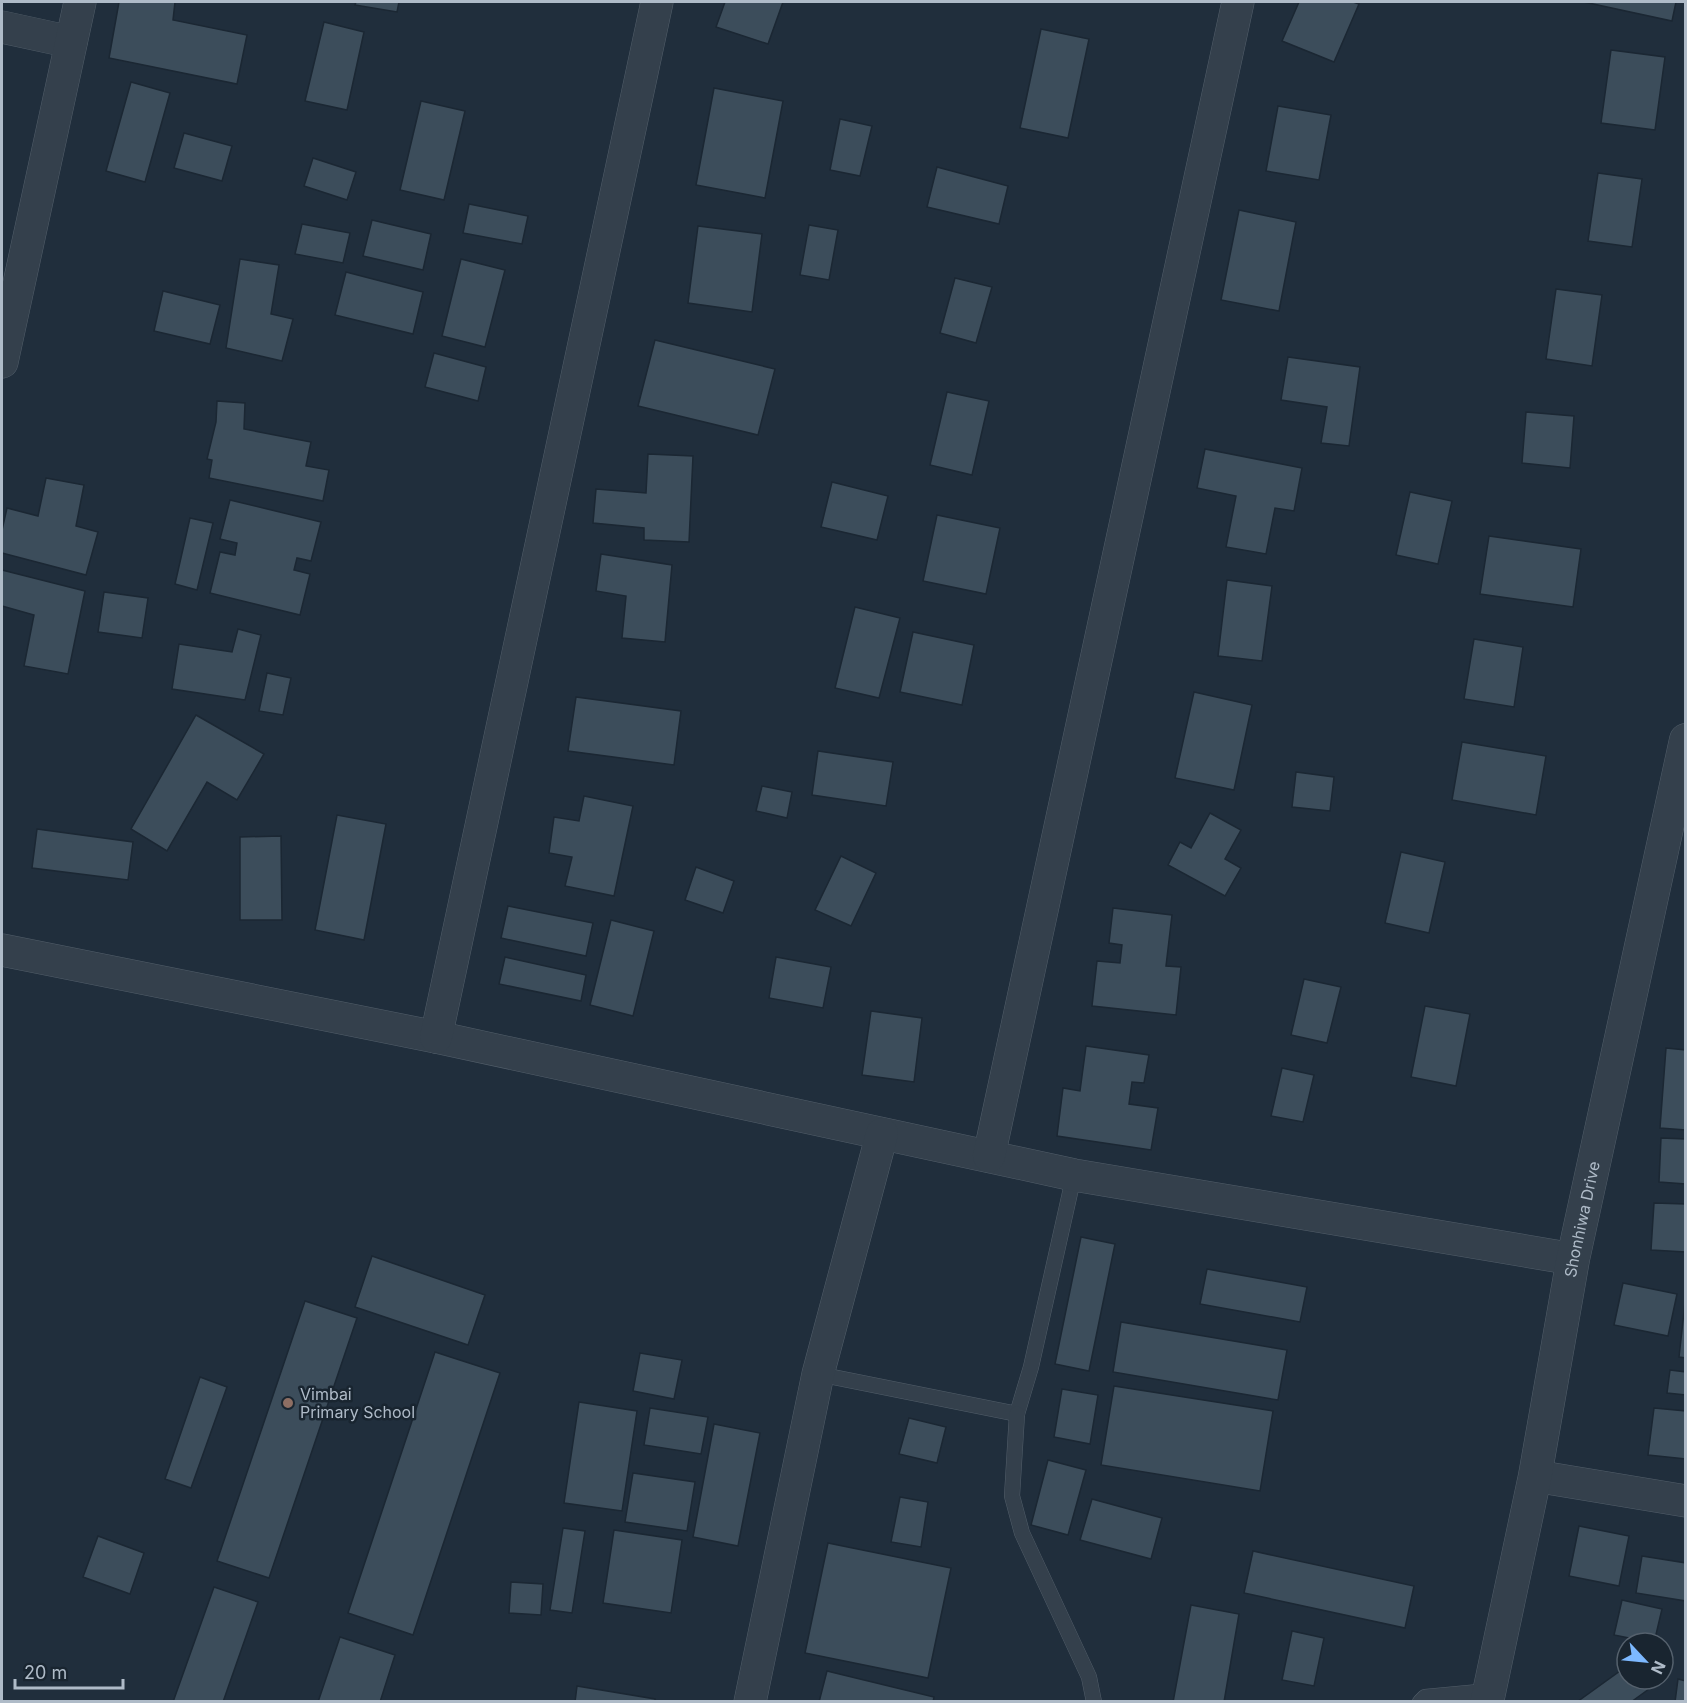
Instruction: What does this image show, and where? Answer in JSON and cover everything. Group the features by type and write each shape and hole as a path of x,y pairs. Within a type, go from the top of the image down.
{"street":[{"path":"2,362 80,2"},
{"path":"436,1036 657,2"},
{"path":"989,1156 1238,2"},
{"path":"2,27 71,42"},
{"name":"Shonhiwa Drive","path":"1488,1696 1535,1476 1573,1259 1686,740"},
{"path":"2,950 436,1036 1074,1175 1573,1259"},
{"path":"750,1701 818,1374 882,1134"},
{"path":"1535,1476 1686,1501"}],"lane":[{"path":"1074,1175 1031,1367 1017,1414 1012,1496 1022,1533 1089,1677 1094,1701"},
{"path":"818,1374 1017,1414"},
{"path":"1419,1701 1425,1697 1488,1696"}],"building":[{"path":"119,2 175,2 173,20 247,35 237,84 109,58"},
{"path":"356,2 399,2 397,12 355,5"},
{"path":"725,2 783,2 768,44 716,27"},
{"path":"1299,2 1359,4 1334,62 1282,41"},
{"path":"1584,2 1676,2 1672,21"},
{"path":"324,22 364,32 347,110 305,101"},
{"path":"1041,29 1089,39 1068,138 1020,128"},
{"path":"1611,50 1665,57 1655,130 1601,123"},
{"path":"131,82 170,93 145,182 106,171"},
{"path":"714,88 783,101 765,198 696,185"},
{"path":"421,101 465,111 444,200 400,190"},
{"path":"1278,106 1331,115 1319,180 1266,171"},
{"path":"840,119 872,126 860,176 830,170"},
{"path":"184,133 232,146 222,181 174,168"},
{"path":"313,158 356,172 347,200 304,186"},
{"path":"937,167 1008,186 999,224 927,207"},
{"path":"1598,173 1642,179 1632,247 1588,241"},
{"path":"469,204 528,216 522,244 463,233"},
{"path":"1239,210 1296,222 1279,311 1221,300"},
{"path":"372,220 431,234 423,270 363,256"},
{"path":"302,224 350,233 343,263 295,254"},
{"path":"809,225 838,230 829,280 800,275"},
{"path":"698,226 762,234 752,312 688,303"},
{"path":"240,259 279,265 271,314 293,319 282,361 226,348"},
{"path":"461,259 505,270 485,347 442,336"},
{"path":"346,272 423,292 413,334 335,315"},
{"path":"955,278 992,287 976,343 940,333"},
{"path":"1556,289 1602,295 1592,366 1546,359"},
{"path":"163,291 220,305 210,344 154,331"},
{"path":"655,340 775,369 758,435 638,406"},
{"path":"434,353 486,367 478,401 425,387"},
{"path":"1288,357 1360,367 1349,446 1321,443 1327,407 1281,400"},
{"path":"947,392 989,401 972,475 930,465"},
{"path":"217,401 245,403 244,429 311,442 306,466 329,470 323,501 209,478 212,460 207,459 216,422"},
{"path":"1526,412 1574,416 1570,468 1522,463"},
{"path":"1205,449 1302,468 1294,511 1275,508 1266,554 1226,547 1236,496 1197,488"},
{"path":"648,454 693,456 689,542 644,540 644,528 593,523 596,489 646,493"},
{"path":"46,478 84,485 76,526 98,532 86,575 2,553 2,530 7,508 38,516"},
{"path":"832,482 888,496 877,540 821,527"},
{"path":"1410,492 1452,501 1438,564 1396,555"},
{"path":"230,500 321,522 311,561 297,558 294,570 310,574 300,615 210,593 220,552 235,555 237,543 220,539"},
{"path":"937,515 1000,528 986,594 923,581"},
{"path":"190,518 213,523 197,590 175,584"},
{"path":"1489,536 1581,549 1573,607 1480,594"},
{"path":"601,554 672,565 665,642 622,638 626,596 596,591"},
{"path":"2,570 85,591 68,674 24,666 34,615 2,606"},
{"path":"1227,580 1272,586 1262,661 1218,656"},
{"path":"104,592 148,598 142,638 98,632"},
{"path":"855,607 900,618 879,698 835,688"},
{"path":"238,629 261,635 245,700 172,689 179,644 232,652"},
{"path":"913,632 974,645 962,705 900,692"},
{"path":"1474,639 1523,647 1514,707 1464,699"},
{"path":"267,673 291,678 283,715 259,711"},
{"path":"1194,692 1252,705 1234,790 1175,778"},
{"path":"576,697 681,711 674,765 568,751"},
{"path":"196,715 264,754 237,800 207,782 167,851 131,829"},
{"path":"1462,742 1546,756 1536,815 1452,800"},
{"path":"818,751 893,762 886,806 812,795"},
{"path":"1296,772 1334,777 1330,811 1292,807"},
{"path":"762,786 792,792 787,818 756,811"},
{"path":"584,796 633,806 614,896 565,886 572,857 549,853 554,817 579,821"},
{"path":"1210,813 1241,830 1225,859 1241,868 1225,896 1168,865 1180,842 1191,848"},
{"path":"337,815 386,824 364,940 315,930"},
{"path":"37,829 133,842 128,880 32,868"},
{"path":"281,836 282,920 240,920 240,837"},
{"path":"1401,852 1445,862 1429,933 1385,923"},
{"path":"841,856 876,873 851,926 815,910"},
{"path":"696,867 734,881 723,913 685,900"},
{"path":"508,906 593,923 586,956 501,938"},
{"path":"1113,908 1172,915 1166,966 1181,967 1176,1015 1092,1006 1097,961 1120,963 1122,945 1109,943"},
{"path":"611,920 654,931 633,1016 590,1005"},
{"path":"505,957 586,975 581,1001 499,984"},
{"path":"776,957 831,967 823,1008 769,998"},
{"path":"1304,979 1341,987 1327,1043 1291,1035"},
{"path":"1425,1006 1470,1014 1456,1086 1411,1077"},
{"path":"871,1011 922,1018 914,1082 862,1075"},
{"path":"1086,1046 1149,1055 1144,1083 1132,1082 1129,1104 1158,1108 1151,1150 1057,1136 1063,1088 1080,1091"},
{"path":"1666,1048 1686,1050 1686,1130 1660,1128"},
{"path":"1282,1068 1314,1075 1303,1122 1271,1116"},
{"path":"1661,1138 1686,1139 1686,1184 1659,1182"},
{"path":"1654,1203 1686,1204 1686,1252 1651,1250"},
{"path":"1081,1237 1115,1244 1089,1371 1055,1364"},
{"path":"372,1256 485,1295 468,1345 355,1307"},
{"path":"1207,1269 1307,1287 1300,1322 1200,1304"},
{"path":"1623,1283 1677,1294 1668,1336 1614,1325"},
{"path":"305,1301 357,1318 269,1578 217,1561"},
{"path":"1686,1303 1686,1358 1679,1357"},
{"path":"1121,1322 1287,1350 1278,1400 1113,1372"},
{"path":"435,1352 500,1373 413,1635 348,1613"},
{"path":"640,1353 682,1360 674,1399 633,1391"},
{"path":"1670,1370 1686,1372 1686,1395 1667,1393"},
{"path":"200,1377 227,1387 191,1488 165,1479"},
{"path":"1114,1386 1273,1411 1260,1491 1101,1465"},
{"path":"1062,1389 1098,1395 1090,1444 1054,1437"},
{"path":"579,1402 637,1411 622,1511 564,1503"},
{"path":"650,1408 708,1417 701,1454 644,1445"},
{"path":"1654,1408 1686,1411 1686,1459 1648,1455"},
{"path":"909,1418 946,1427 937,1463 899,1454"},
{"path":"714,1424 760,1433 738,1546 693,1537"},
{"path":"1048,1460 1086,1470 1068,1535 1031,1525"},
{"path":"633,1473 695,1482 687,1531 625,1522"},
{"path":"900,1497 928,1502 921,1547 891,1542"},
{"path":"1092,1499 1162,1518 1151,1559 1080,1540"},
{"path":"1579,1526 1629,1536 1619,1586 1569,1576"},
{"path":"563,1528 585,1531 572,1613 550,1610"},
{"path":"614,1530 682,1540 671,1613 603,1603"},
{"path":"98,1536 144,1553 130,1594 83,1577"},
{"path":"828,1543 951,1568 928,1678 805,1653"},
{"path":"1253,1551 1414,1586 1405,1628 1244,1593"},
{"path":"1642,1556 1686,1563 1686,1601 1636,1593"},
{"path":"511,1582 543,1584 541,1615 509,1613"},
{"path":"214,1587 258,1602 223,1702 173,1702"},
{"path":"1622,1600 1662,1609 1657,1631 1615,1631 1614,1635"},
{"path":"1191,1605 1239,1614 1224,1702 1173,1702"},
{"path":"1292,1631 1324,1638 1314,1686 1282,1680"},
{"path":"340,1637 395,1655 380,1702 318,1702"},
{"path":"827,1671 934,1697 933,1702 819,1702"},
{"path":"1615,1675 1615,1691 1646,1691 1631,1702 1577,1702"},
{"path":"1678,1679 1686,1681 1686,1702 1675,1702"},
{"path":"577,1686 655,1699 655,1702 575,1702"}],"place":[{"name":"Vimbai Primary School","path":"288,1403"}]}
